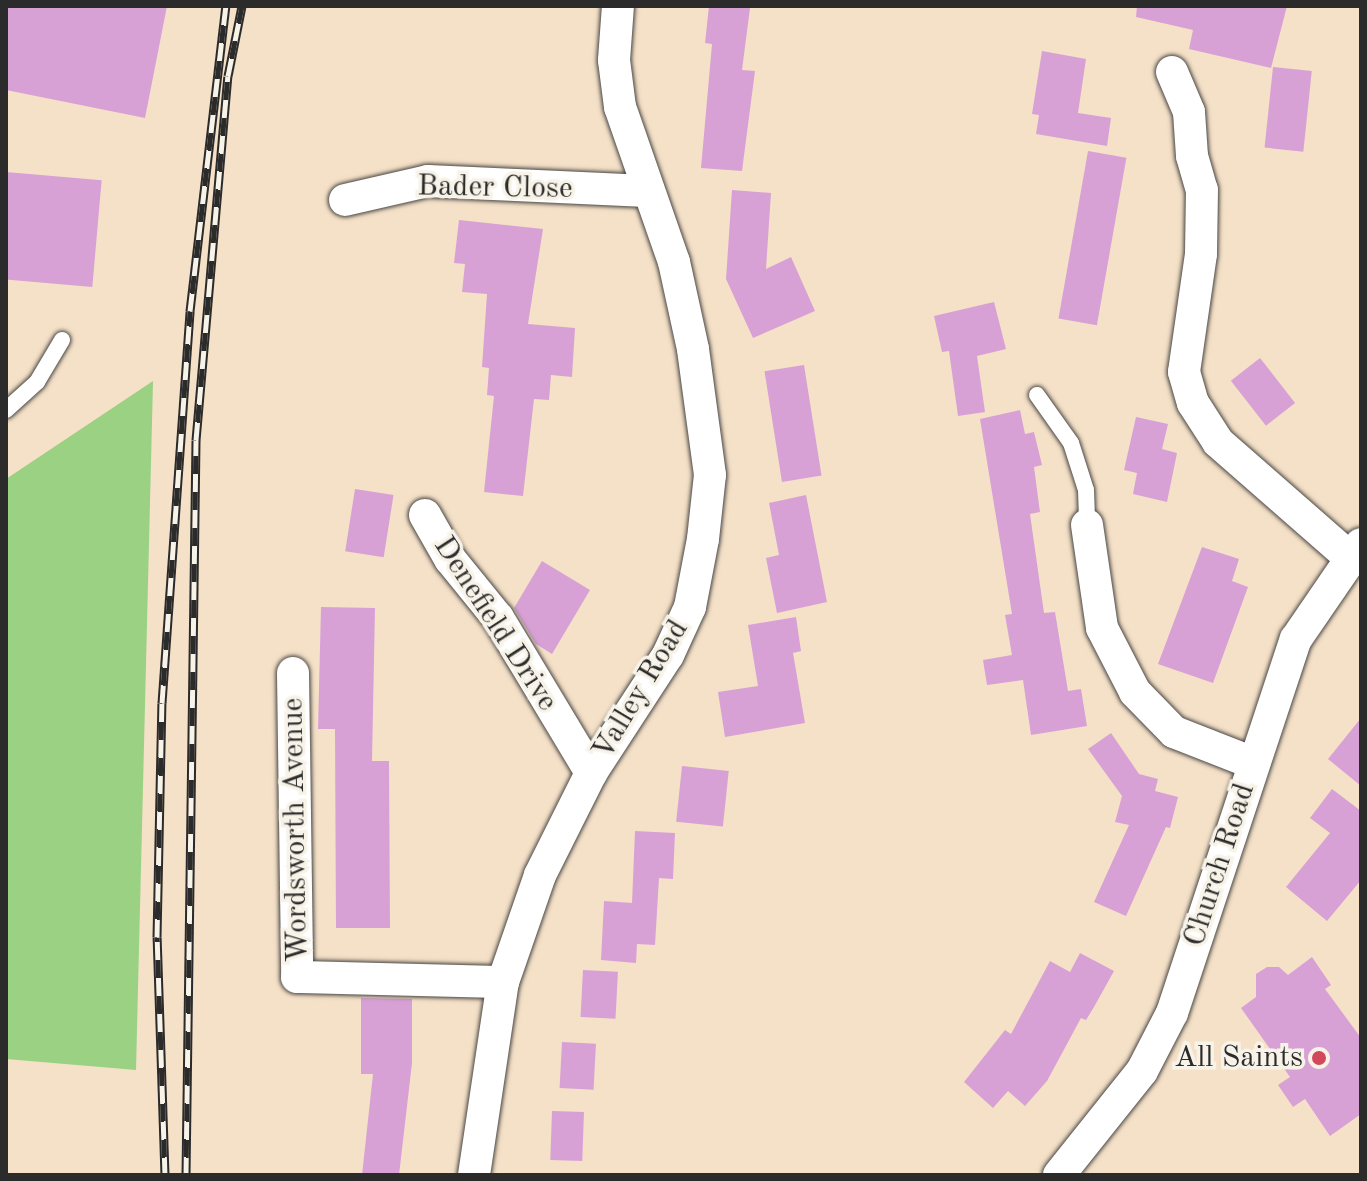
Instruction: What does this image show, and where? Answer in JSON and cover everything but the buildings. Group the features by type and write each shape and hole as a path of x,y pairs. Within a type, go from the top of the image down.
{"street":[{"name":"Valley Road","path":"474,1175 503,982 540,875 591,773 668,655 690,607 710,475 690,335 674,262 620,107 614,60 618,6"},
{"path":"1172,72 1189,112 1192,156 1202,190 1201,254 1184,372 1193,403 1218,442 1355,550"},
{"name":"Bader Close","path":"345,200 428,181 647,191"},
{"name":"Denefield Drive","path":"425,515 450,559 498,618 591,773"},
{"path":"1087,525 1102,628 1135,692 1174,732 1253,763"},
{"name":"Church Road","path":"1059,1175 1142,1071 1172,1013 1296,639 1355,550"},
{"name":"Wordsworth Avenue","path":"293,673 297,977 503,982"}],"lane":[{"path":"6,410 37,382 62,340"},
{"path":"1037,395 1071,443 1086,490 1087,525"}],"green space":[{"path":"153,381 136,1070 6,1059 6,479"}],"railway":[{"path":"165,1175 157,937 162,703 190,311 226,6"},
{"path":"186,1175 196,440 228,76 242,6"}],"place":[{"name":"All Saints","path":"1319,1058"}]}
